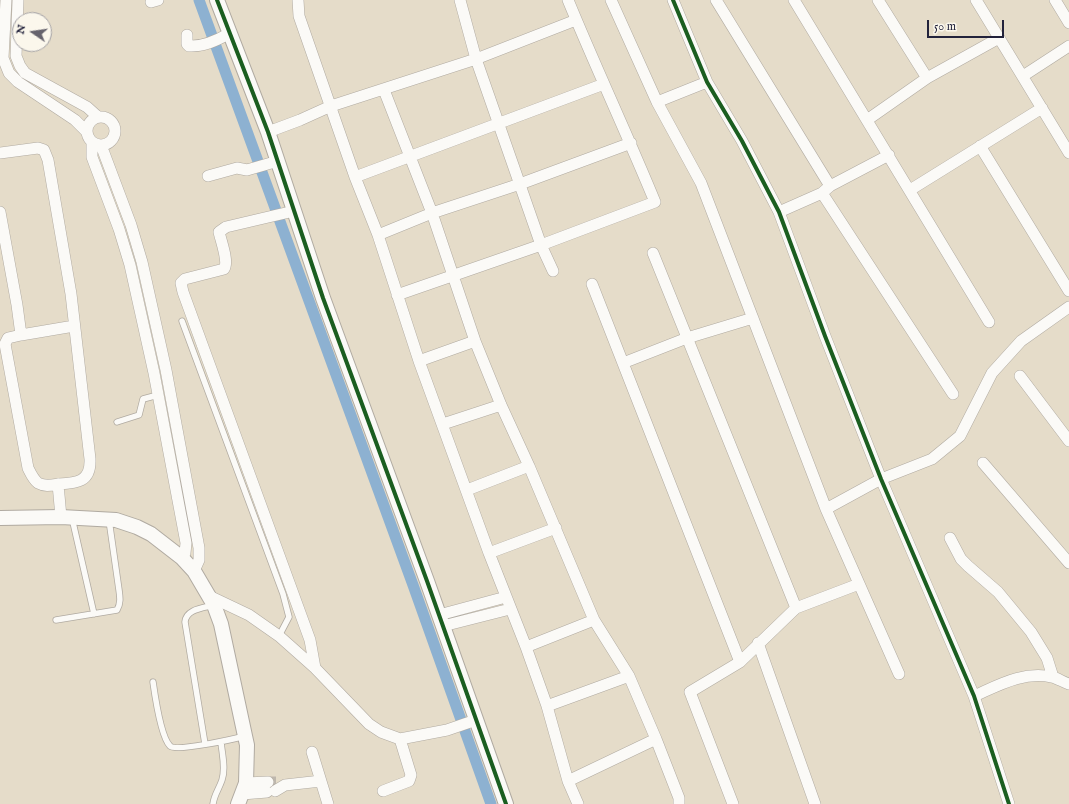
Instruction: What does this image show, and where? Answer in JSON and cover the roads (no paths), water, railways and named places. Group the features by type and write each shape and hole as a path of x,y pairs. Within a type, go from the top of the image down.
{"street":[{"path":"6,0 4,58 9,73 18,82 75,120 86,131 88,137 96,143 131,225 142,262 166,370 199,548 199,560 194,571"},
{"path":"18,0 16,56 20,66 26,72 87,108 97,116 105,116 110,119 116,127 112,140 109,143 96,143"},
{"path":"217,0 225,36 268,132 274,162 289,213 323,298 441,621 473,721 506,804"},
{"path":"298,0 299,16 355,177 378,235 419,361 489,553 526,647 547,706 568,781 578,804"},
{"path":"460,0 476,59 498,124 541,245 553,271"},
{"path":"398,295 541,245 655,202 631,143 568,0"},
{"path":"611,0 657,102 701,183 826,509 899,674"},
{"path":"673,0 708,82 742,140 779,212 881,479 974,696 1008,804"},
{"path":"716,0 826,189 953,394"},
{"path":"794,0 989,322"},
{"path":"878,0 927,78"},
{"path":"976,0 1069,153"},
{"path":"1055,0 1069,24"},
{"path":"268,132 331,106 476,59 576,20"},
{"path":"187,35 187,42 189,46 204,44 225,36"},
{"path":"867,120 927,78 999,38"},
{"path":"1022,76 1069,46"},
{"path":"657,102 708,82"},
{"path":"355,177 604,84"},
{"path":"384,90 432,213 475,341 501,405 556,528 594,620 629,676 656,739 679,798 679,804"},
{"path":"910,190 1042,108"},
{"path":"86,131 90,123 97,116"},
{"path":"96,143 92,157 119,229 130,265 154,373 186,543 185,553 182,558"},
{"path":"378,235 432,213 520,184 631,143"},
{"path":"980,146 1069,291"},
{"path":"0,153 38,148 44,150 46,153 71,294 90,463 87,475 82,481 49,486 40,484 32,478 28,468 5,344 8,338 74,326"},
{"path":"779,212 826,189 889,155"},
{"path":"208,176 237,168 247,170 274,162"},
{"path":"0,212 21,335"},
{"path":"289,213 226,228 219,232 226,261 226,266 224,269 185,279 181,283 185,299 310,640 315,668"},
{"path":"653,253 796,608"},
{"path":"130,265 142,262"},
{"path":"592,284 740,662"},
{"path":"826,509 881,479 932,459 960,436 992,373 1022,341 1069,307"},
{"path":"623,363 687,338 753,318"},
{"path":"419,361 475,341"},
{"path":"154,373 166,370"},
{"path":"1020,376 1069,441"},
{"path":"443,424 501,405"},
{"path":"984,463 1069,563"},
{"path":"467,490 529,466"},
{"path":"58,484 66,517"},
{"path":"0,518 66,517 116,520 137,527 151,534 182,558 194,571 211,601 221,624 245,736 247,758 242,793 321,781"},
{"path":"489,553 556,528"},
{"path":"950,538 961,559 998,592 1031,632 1047,658 1052,677"},
{"path":"733,804 690,692 740,662 796,608 859,584"},
{"path":"441,621 506,597"},
{"path":"211,601 249,615 279,636 315,668 369,724 381,732 400,739 447,730 473,721"},
{"path":"441,621 510,609"},
{"path":"526,647 594,620"},
{"path":"758,643 815,804"},
{"path":"974,696 1022,676 1033,675 1052,677 1069,684"},
{"path":"547,706 629,676"},
{"path":"383,791 409,781 410,779 411,775 400,739"},
{"path":"568,781 656,739"},
{"path":"312,752 328,804"}],"lane":[{"path":"182,321 282,594 289,617 279,636"},
{"path":"117,422 139,415 143,399 158,395"},
{"path":"66,517 94,614"},
{"path":"56,620 117,610 120,601 108,519"},
{"path":"206,744 185,622 189,613 211,601"},
{"path":"153,682 158,713 170,746 178,749 221,742 245,736"},
{"path":"213,804 214,797 222,781 224,772 221,742"}],"waterway":[{"path":"199,0 413,585 491,804"}],"tunnel":[{"path":"268,782 276,782"}]}
